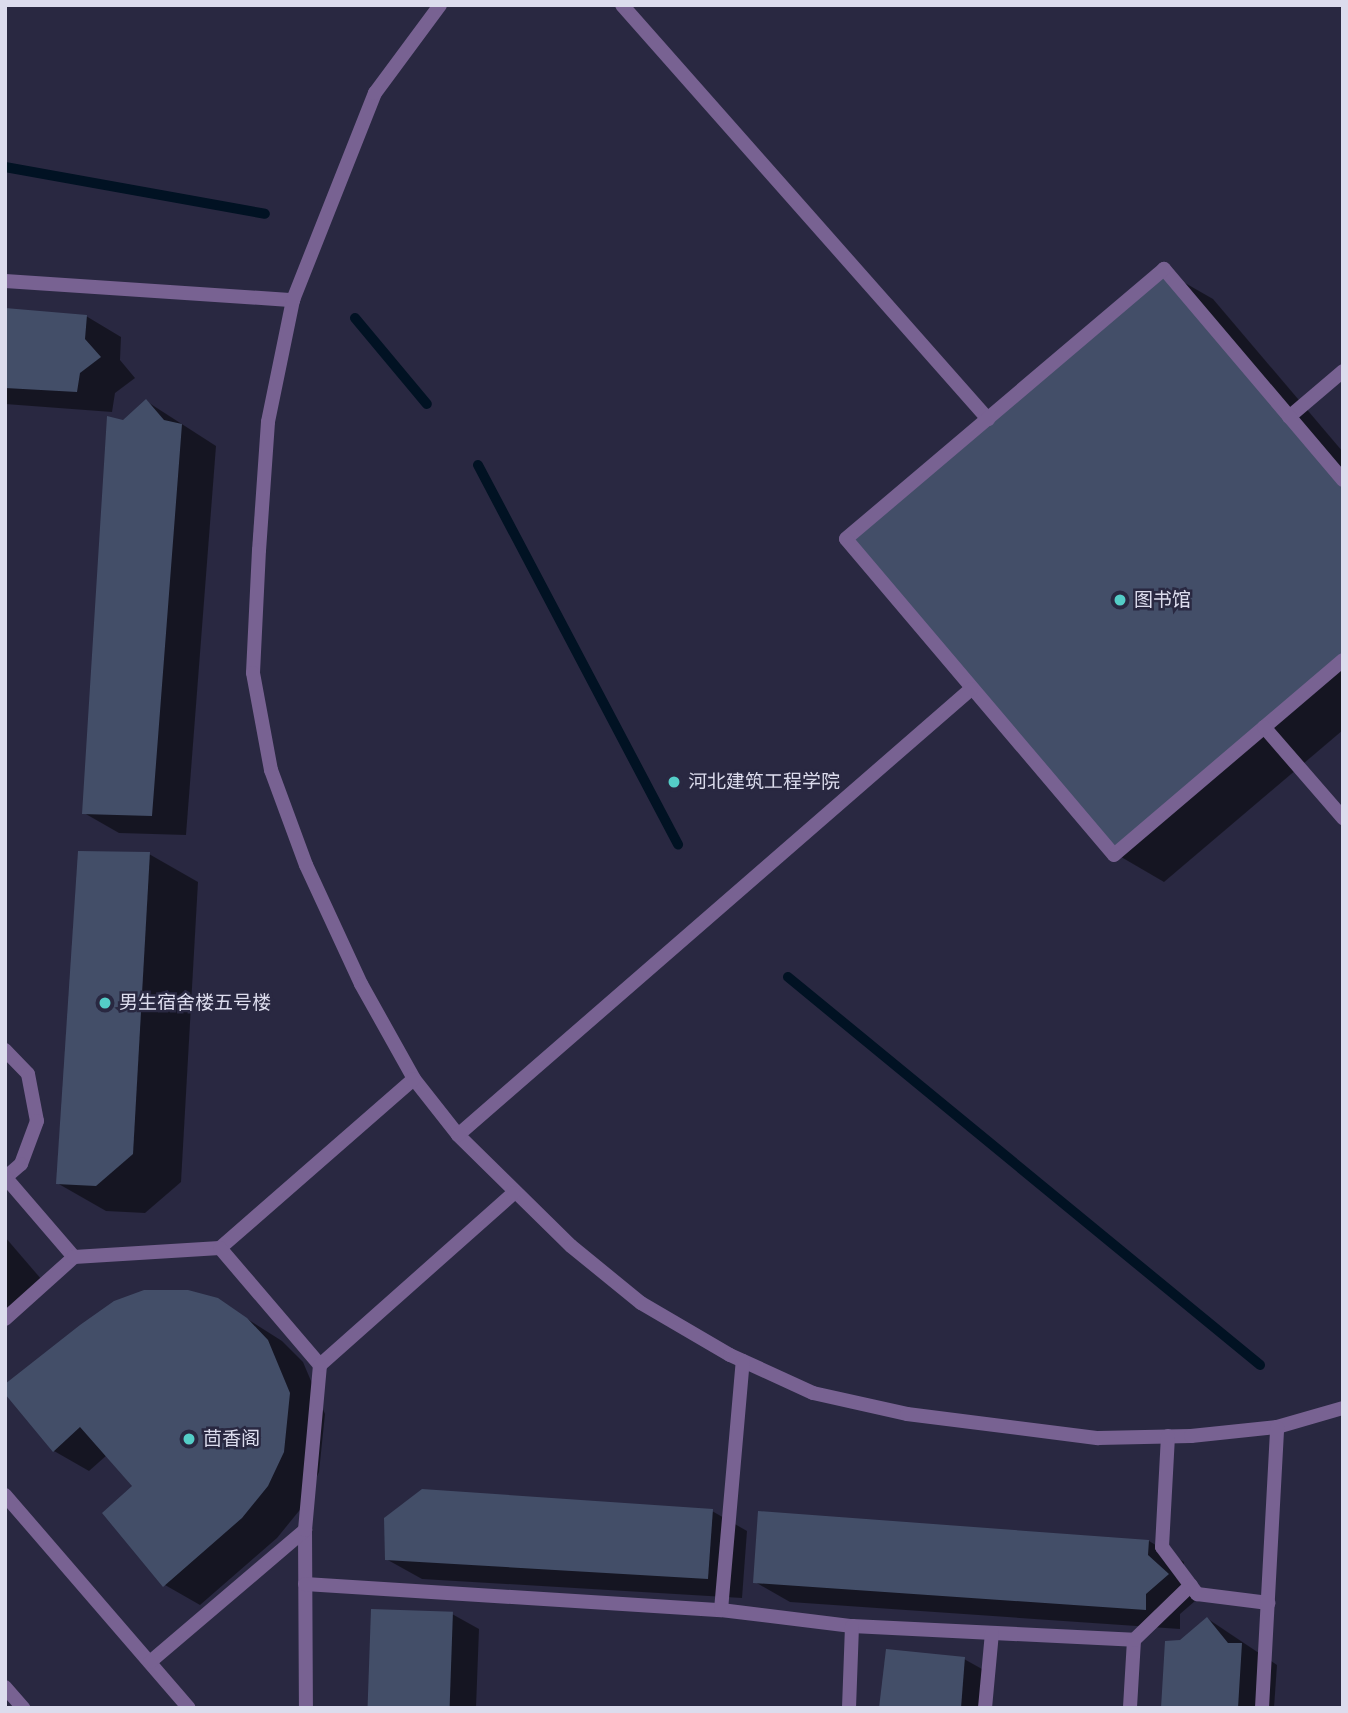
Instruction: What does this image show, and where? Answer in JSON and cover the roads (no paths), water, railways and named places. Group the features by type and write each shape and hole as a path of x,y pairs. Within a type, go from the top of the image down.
{"street":[{"path":"440,5 375,93 293,300 268,422 253,673 271,770 306,865 361,984 414,1079 458,1135 514,1193 641,1303 743,1361 813,1393 906,1413 1098,1438 1168,1436 1276,1427 1343,1408"},
{"path":"622,5 988,419"},
{"path":"1343,480 1164,269 846,539 1114,855 1343,660"},
{"path":"5,281 293,300"},
{"path":"1289,417 1343,371"},
{"path":"458,1135 971,689"},
{"path":"1264,727 1343,818"},
{"path":"5,1050 28,1074 37,1121 21,1164 6,1178 75,1257"},
{"path":"5,1318 75,1257 220,1248 414,1079"},
{"path":"306,1708 305,1530 320,1365 514,1193"},
{"path":"220,1248 320,1365"},
{"path":"721,1610 743,1361"},
{"path":"1262,1708 1276,1427"},
{"path":"1168,1436 1162,1547 1197,1594 1268,1603"},
{"path":"5,1495 189,1708"},
{"path":"150,1662 305,1530"},
{"path":"305,1584 721,1610 852,1626 1134,1640"},
{"path":"1130,1708 1134,1640 1191,1585"},
{"path":"849,1708 852,1626"},
{"path":"985,1708 992,1633"},
{"path":"5,1687 23,1708"}],"waterway":[{"path":"5,167 265,214"},
{"path":"355,318 427,404"},
{"path":"478,465 678,845"},
{"path":"788,977 1260,1365"}],"place":[{"name":"图书馆","path":"1120,600"},
{"name":"河北建筑工程学院","path":"674,782"},
{"name":"男生宿舍楼五号楼","path":"105,1003"},
{"name":"茴香阁","path":"189,1439"}]}
